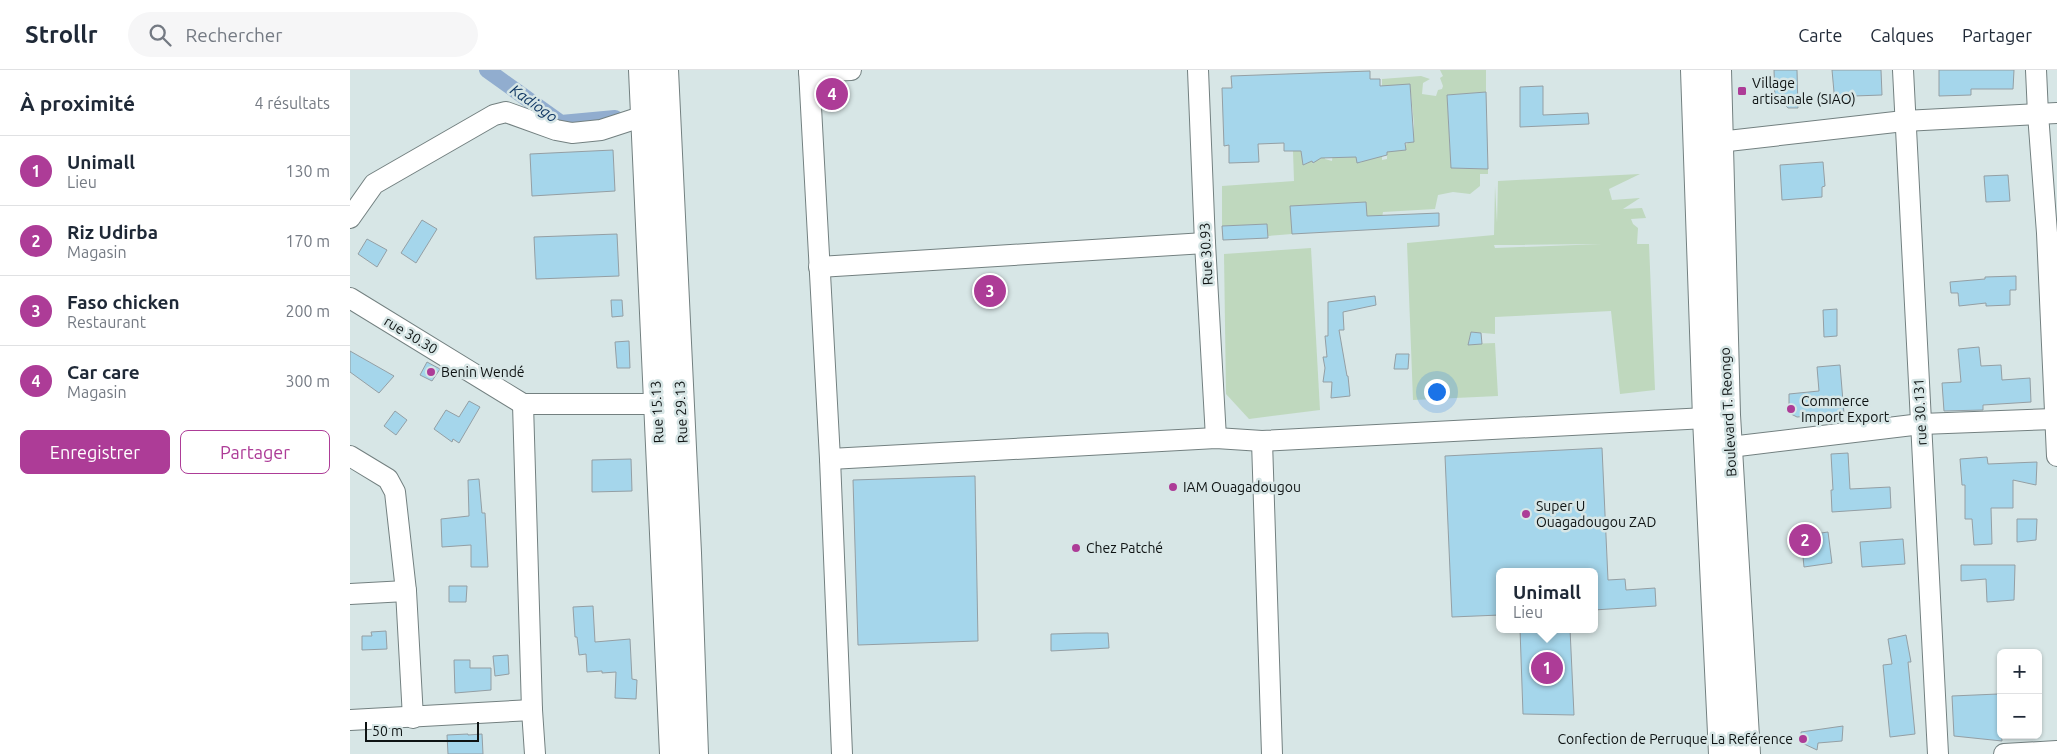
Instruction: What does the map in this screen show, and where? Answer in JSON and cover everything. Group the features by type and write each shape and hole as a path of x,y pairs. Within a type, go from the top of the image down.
{"main road":[{"name":"Rue 15.13","path":"642,70 673,754"},
{"name":"Rue 29.13","path":"665,70 688,553 695,754"},
{"name":"Boulevard T. Reongo","path":"1694,70 1706,418 1722,754"},
{"name":"Boulevard T. Reongo","path":"1718,70 1727,415 1747,754"}],"street":[{"path":"842,754 830,459 818,267 809,71 851,70"},
{"name":"Rue 30.93","path":"1198,70 1205,244 1216,438"},
{"name":"rue 30.131","path":"1903,70 1904,121 1938,754"},
{"path":"2036,70 2047,114 2052,232 2057,456"},
{"path":"350,218 374,184 494,115 506,112 556,130 572,133 601,130 644,116"},
{"path":"1719,142 1904,121 2047,114"},
{"path":"818,267 1205,244"},
{"name":"rue 30.30","path":"350,298 523,404"},
{"path":"536,754 532,710 523,404 656,404"},
{"path":"830,459 1216,438 1262,440 1706,418"},
{"path":"1730,447 1921,424 2055,418"},
{"path":"1262,440 1272,754"},
{"path":"350,456 388,479 395,492 406,591 413,718"},
{"path":"350,594 406,591"},
{"path":"350,720 532,710"},
{"path":"2004,754 2057,751"}],"green space":[{"path":"1440,70 1486,70 1486,92 1447,95 1451,168 1488,169 1488,174 1480,174 1480,186 1470,194 1453,192 1438,195 1435,209 1383,212 1380,229 1368,230 1365,202 1291,206 1292,234 1268,236 1267,224 1222,226 1222,186 1294,181 1293,151 1301,151 1303,165 1308,163 1308,153 1313,164 1323,150 1325,159 1332,161 1333,151 1354,149 1358,163 1362,162 1361,148 1382,148 1382,160 1387,159 1387,146 1403,147 1413,139 1414,124 1410,85 1382,87 1382,79 1421,76 1430,79 1423,83 1422,94 1436,96 1438,90 1442,89 1443,86 1440,78 1443,76"},
{"path":"1640,174 1609,189 1612,200 1640,198 1623,209 1642,208 1646,218 1631,219 1638,228 1637,244 1649,244 1655,390 1620,394 1611,311 1495,317 1495,334 1471,332 1468,344 1495,343 1498,396 1413,400 1407,243 1494,235 1495,186 1497,223 1498,181","holes":["1602,244 1495,248 1494,245"]},
{"path":"1311,248 1320,410 1249,419 1226,394 1224,254"}],"building":[{"path":"1774,70 1797,70 1798,108 1788,108 1782,101 1775,100"},
{"path":"1832,70 1881,70 1882,95 1854,96 1855,102 1835,103"},
{"path":"1939,70 2014,70 2013,89 1971,89 1971,95 1939,96"},
{"path":"1370,71 1370,79 1380,79 1380,86 1410,84 1414,142 1405,143 1406,150 1387,152 1387,155 1357,163 1356,157 1321,158 1313,163 1312,161 1303,165 1301,151 1284,151 1284,143 1258,144 1259,162 1229,163 1229,145 1224,146 1222,88 1232,88 1231,76"},
{"path":"1543,86 1543,115 1588,113 1589,124 1520,127 1520,87"},
{"path":"1486,92 1488,169 1451,168 1447,95"},
{"path":"613,150 615,191 532,196 530,154"},
{"path":"1823,162 1825,186 1822,187 1822,197 1782,200 1780,165"},
{"path":"2008,175 2010,201 1986,202 1984,176"},
{"path":"1366,202 1367,216 1439,213 1439,226 1292,234 1290,206"},
{"path":"422,220 437,229 416,263 401,253"},
{"path":"1267,224 1268,238 1223,240 1222,226"},
{"path":"617,234 619,276 536,279 534,237"},
{"path":"367,239 387,250 377,267 358,254"},
{"path":"2016,276 2016,290 2010,290 2010,305 1986,306 1986,303 1959,306 1958,293 1951,293 1950,282 1985,279 1985,277"},
{"path":"1375,296 1376,305 1343,312 1344,330 1339,330 1350,396 1331,398 1332,382 1323,382 1325,368 1323,357 1327,357 1325,336 1328,336 1328,302"},
{"path":"611,300 622,300 623,316 612,317"},
{"path":"1837,309 1837,336 1824,337 1823,310"},
{"path":"1471,332 1481,333 1482,344 1468,345"},
{"path":"629,341 630,368 617,368 615,342"},
{"path":"1979,347 1981,366 2001,365 2002,380 2030,378 2031,402 1983,405 1983,410 1944,411 1942,383 1961,382 1958,349"},
{"path":"350,351 394,376 379,393 350,372"},
{"path":"1396,354 1409,354 1408,369 1394,369"},
{"path":"427,362 440,369 432,381 420,375"},
{"path":"1840,365 1844,414 1797,417 1789,413 1789,394 1819,391 1817,367"},
{"path":"469,401 480,407 459,443 453,439 452,442 434,429 446,410 459,417"},
{"path":"395,411 407,420 396,435 384,426"},
{"name":"Super U Ouagadougou ZAD","path":"1602,448 1608,580 1625,579 1626,590 1655,588 1656,606 1598,610 1598,568 1496,568 1496,615 1452,617 1445,456"},
{"path":"1848,453 1850,489 1890,487 1891,508 1832,512 1831,454"},
{"path":"1987,457 1988,464 2037,462 2036,485 2013,480 2013,508 1991,508 1992,544 1974,545 1972,519 1965,519 1965,485 1962,485 1960,459"},
{"path":"631,459 632,491 592,492 592,460"},
{"path":"975,476 978,641 858,645 853,480"},
{"path":"479,479 482,513 485,513 488,567 471,567 471,545 442,547 441,519 469,516 468,480"},
{"path":"2017,519 2037,519 2036,540 2017,542"},
{"path":"1828,532 1832,563 1804,567 1801,536"},
{"path":"1903,539 1905,564 1862,567 1860,542"},
{"path":"1961,565 2015,565 2014,600 1987,602 1986,579 1961,581"},
{"path":"449,586 467,586 466,602 449,602"},
{"path":"593,606 595,642 630,639 632,679 637,680 636,699 615,698 616,672 587,672 586,654 579,655 577,637 575,637 573,607"},
{"path":"386,631 387,649 362,650 362,636 372,636 371,632"},
{"path":"1108,633 1109,648 1051,651 1051,634"},
{"path":"1520,633 1570,633 1574,715 1523,714"},
{"path":"1906,635 1911,662 1908,662 1915,734 1890,737 1883,665 1892,664 1888,639"},
{"path":"508,655 509,674 495,676 493,656"},
{"path":"454,660 470,660 470,668 491,668 491,690 455,693"},
{"path":"1997,694 1997,739 2002,739 2002,741 1954,736 1952,696"},
{"path":"1843,726 1842,741 1818,743 1817,750 1802,743 1801,732"},
{"path":"482,734 483,754 448,754 447,735"}],"waterway":[{"name":"Kadiogo","path":"487,70 561,123 615,118"}],"place":[{"name":"Village artisanale (SIAO)","path":"1742,91"},
{"name":"Car care","path":"832,94"},
{"name":"Faso chicken","path":"990,291"},
{"name":"Benin Wendé","path":"431,372"},
{"name":"Commerce Import Export","path":"1791,409"},
{"name":"IAM Ouagadougou","path":"1173,487"},
{"name":"Super U Ouagadougou ZAD","path":"1526,514"},
{"name":"Riz Udirba","path":"1805,540"},
{"name":"Chez Patché","path":"1076,548"},
{"name":"Unimall","path":"1547,668"},
{"name":"Confection de Perruque La Reférence","path":"1803,739"}]}
